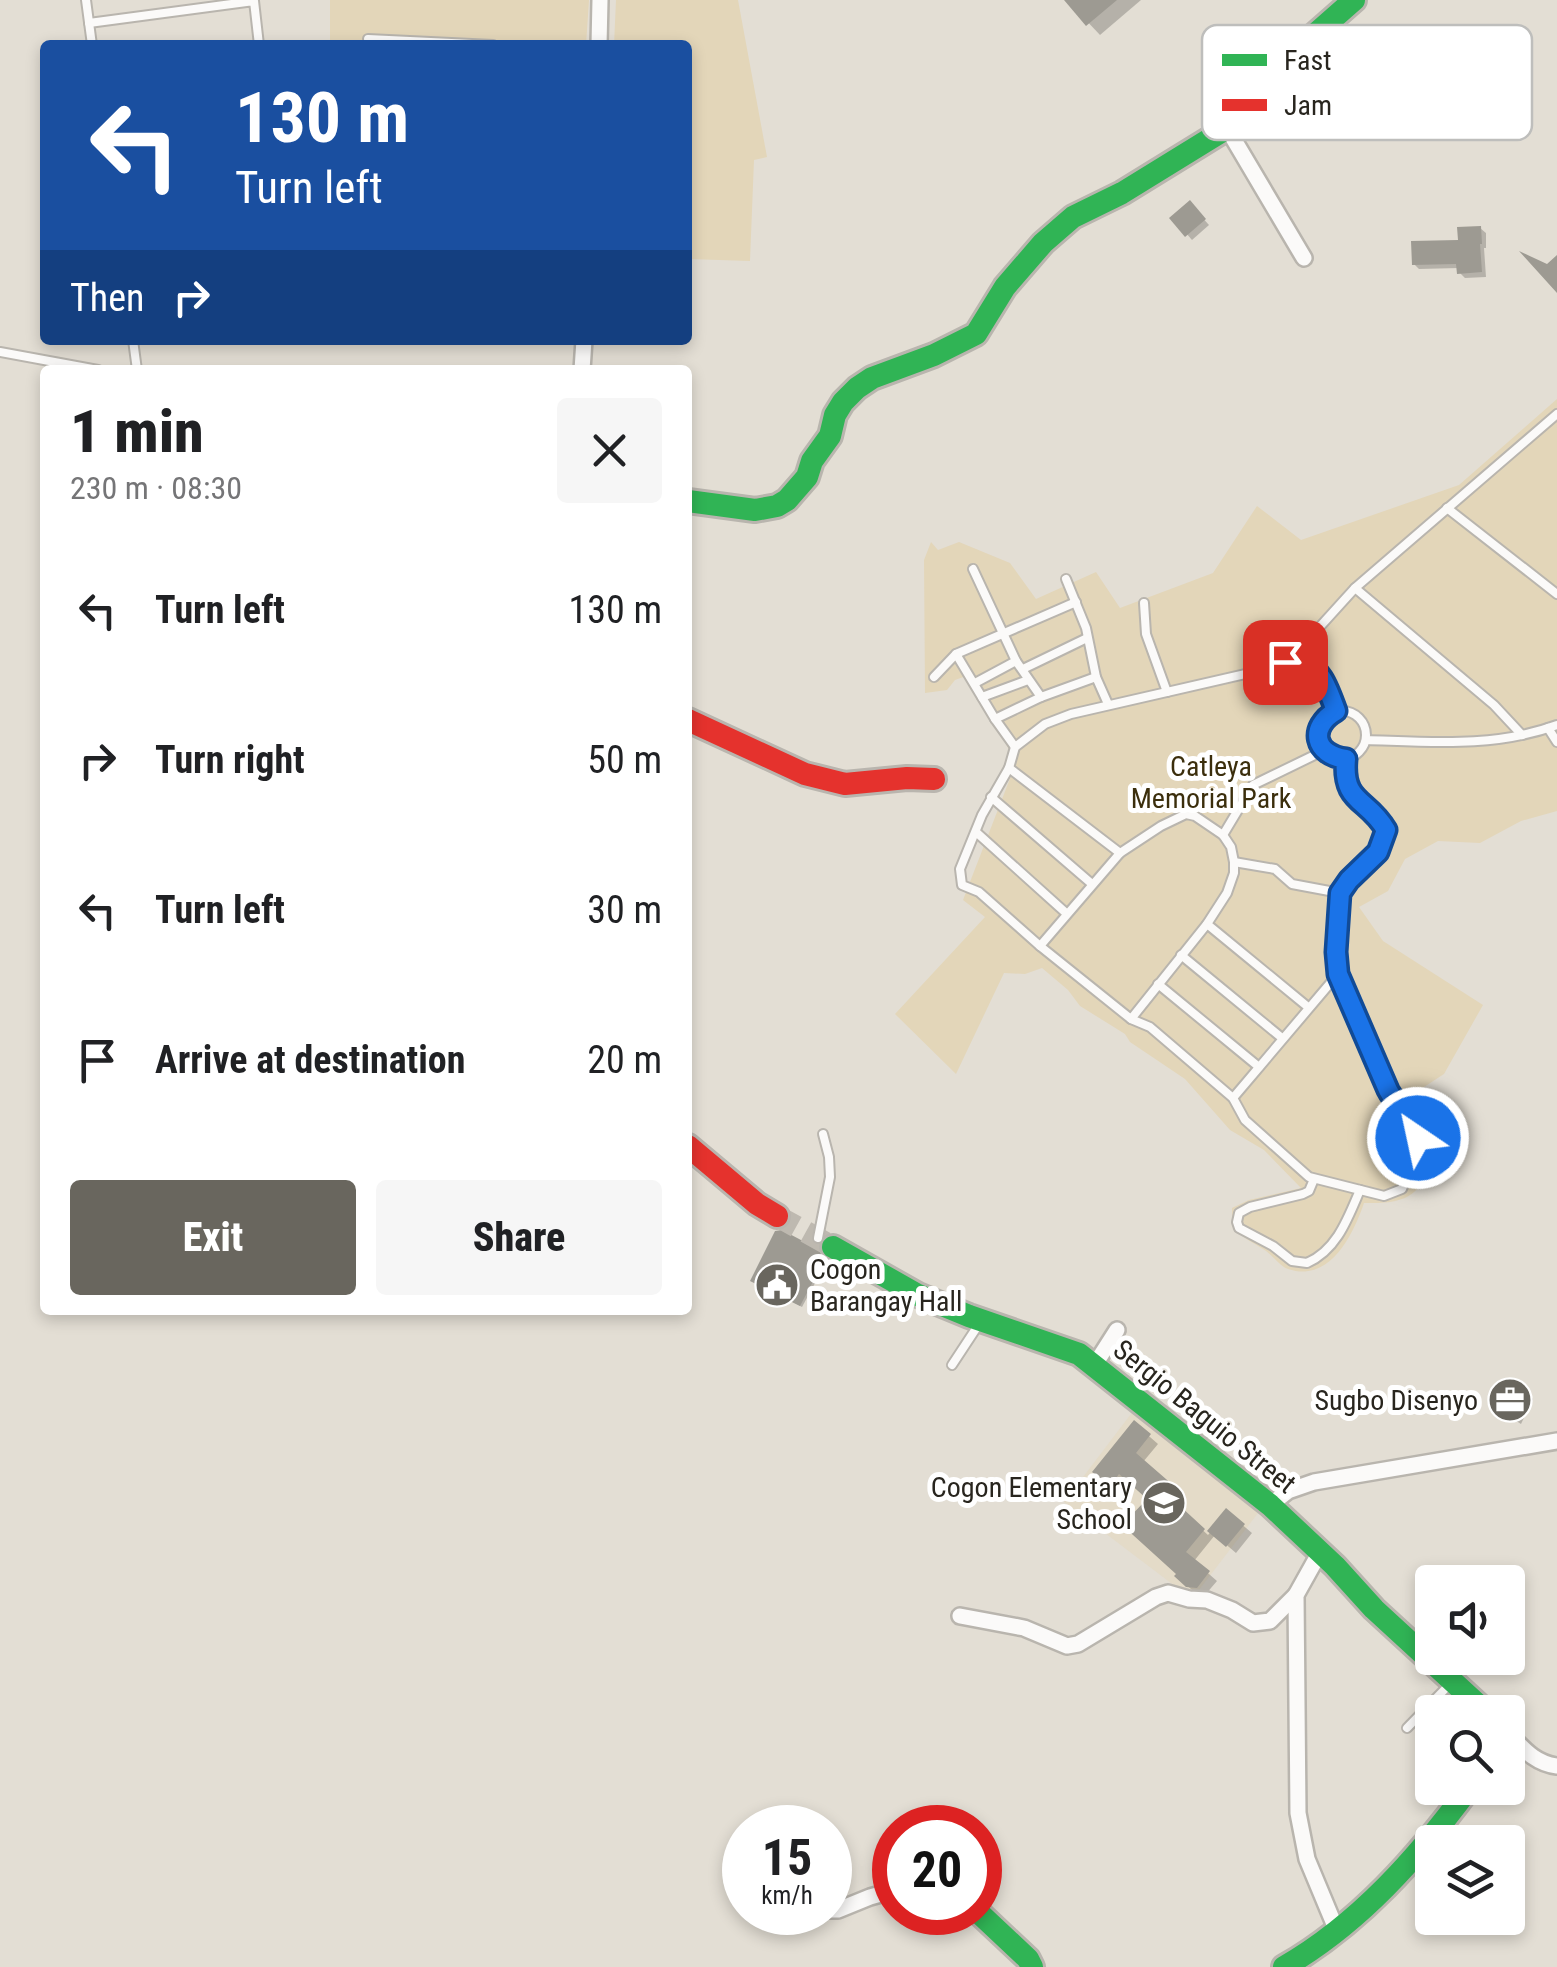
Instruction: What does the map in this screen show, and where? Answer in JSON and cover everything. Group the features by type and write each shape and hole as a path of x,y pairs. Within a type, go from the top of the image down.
{"street":[{"path":"599,40 600,0"},
{"path":"1326,25 1354,0"},
{"path":"692,501 755,510 787,500 807,477 830,436 835,415 857,388 976,334 1005,286 1043,243 1072,218 1122,194 1208,140"},
{"path":"1234,140 1304,258"},
{"path":"692,721 805,774 845,784 934,779"},
{"path":"692,1149 777,1216"},
{"name":"Sergio Baguio Street","path":"825,1243 918,1294 1079,1354 1270,1505 1467,1695"},
{"path":"1094,1366 1117,1330"},
{"path":"1270,1505 1288,1491 1314,1482 1557,1441"},
{"path":"960,1616 1024,1628 1067,1646 1078,1644 1168,1593 1211,1601 1252,1623 1270,1621 1296,1595 1320,1552"},
{"path":"1296,1595 1298,1814 1307,1860 1338,1931"},
{"path":"1525,1750 1544,1764 1557,1766"},
{"path":"1284,1967 1338,1931 1408,1864 1456,1805"},
{"path":"1000,1935 1032,1967"}],"lane":[{"path":"86,0 91,40"},
{"path":"89,23 254,1 258,40"},
{"path":"368,39 389,40"},
{"path":"0,352 71,365"},
{"path":"1346,759 1344,777 1353,795 1386,830 1378,852 1340,893 1338,974 1394,1103 1417,1130 1420,1145 1402,1189 1384,1196 1310,1177 1245,1120 1233,1098 1150,1027 1131,1018 979,892 962,885 960,869 991,798 1009,768 1015,747 1045,724 1108,704 1276,666 1296,653 1355,588 1557,414"},
{"path":"1447,508 1557,594"},
{"path":"973,569 1016,661 1041,698"},
{"path":"1066,579 1108,704"},
{"path":"1355,588 1494,705 1522,735"},
{"path":"934,677 956,654 1076,602"},
{"path":"1144,603 1146,634 1167,692"},
{"path":"1023,670 1087,638"},
{"path":"1296,653 1315,667 1326,683 1336,711"},
{"path":"956,654 1015,747"},
{"path":"975,683 1016,661"},
{"path":"996,720 1096,677"},
{"path":"982,697 1028,680"},
{"path":"1336,711 1348,711 1359,717 1366,728 1366,740 1362,749 1346,759 1333,758 1318,740 1319,727 1325,717 1336,711"},
{"path":"1366,740 1462,744 1498,740 1553,726 1557,742"},
{"path":"1223,834 1253,785 1323,750"},
{"path":"1009,768 1120,853"},
{"path":"991,798 1092,884"},
{"path":"1040,946 1120,853 1172,819 1186,814 1195,816 1223,834 1234,862 1226,894 1131,1018"},
{"path":"976,832 1066,914"},
{"path":"1234,862 1275,870 1292,884 1340,893"},
{"path":"1206,924 1308,1008"},
{"path":"1181,955 1282,1038"},
{"path":"1233,1098 1338,974"},
{"path":"1158,984 1259,1067"},
{"path":"823,1134 830,1177 825,1243"},
{"path":"1314,1179 1310,1190 1303,1194 1239,1213 1239,1228 1273,1246 1292,1262 1307,1263 1329,1248 1345,1226 1360,1190"},
{"path":"952,1365 981,1320"},
{"path":"1407,1728 1452,1682"}],"shaded area":[{"name":"Cogon Elementary School","path":"1137,1406 1265,1504 1192,1599 1064,1502"}],"green space":[{"path":"330,0 589,0 586,40 330,40"},
{"path":"616,0 738,0 767,157 754,160 750,261 692,259 692,40 614,40"},
{"name":"Catleya Memorial Park","path":"1557,399 1557,811 1521,821 1480,843 1438,841 1405,859 1388,891 1359,907 1383,941 1483,1005 1444,1074 1404,1100 1436,1134 1441,1150 1420,1186 1405,1198 1364,1203 1346,1242 1328,1263 1303,1271 1288,1269 1240,1234 1232,1208 1301,1188 1264,1150 1230,1130 1185,1079 1080,1006 1042,968 1025,974 1004,973 956,1074 895,1014 985,917 963,900 1016,763 974,683 966,676 955,680 947,690 925,693 924,560 931,542 938,550 959,542 1010,563 1036,599 1096,572 1120,608 1213,573 1257,506 1301,540 1459,485"}],"building":[{"path":"1064,0 1117,0 1086,26"},
{"path":"1190,200 1206,219 1185,237 1169,218"},
{"path":"1481,226 1482,272 1457,274 1456,264 1412,265 1411,241 1458,240 1457,227"},
{"path":"1519,251 1547,264 1557,255 1557,293"},
{"path":"782,1230 818,1249 825,1259 800,1306 750,1281 775,1231"},
{"name":"Sugbo Disenyo","path":"1503,1381 1529,1392 1516,1421 1491,1408"},
{"path":"1134,1420 1151,1434 1136,1453 1174,1486 1167,1494 1205,1529 1186,1552 1210,1571 1197,1588 1186,1587 1122,1525 1147,1499 1119,1474 1110,1486 1092,1472"},
{"path":"1226,1508 1245,1524 1226,1547 1207,1531"}],"tunnel":[{"path":"777,1216 833,1247"}],"traffic: fast":[{"path":"1326,25 1354,0"},
{"path":"692,502 755,510 787,500 807,477 812,461 830,436 835,415 857,388 976,334 1005,287 1043,243 1073,217 1122,193 1208,140"},
{"path":"833,1247 918,1295 1079,1354 1270,1505 1468,1695"},
{"path":"1284,1967 1362,1910 1456,1805"},
{"path":"1002,1935 1032,1967"}],"traffic: jam":[{"path":"692,722 805,774 845,784 934,779"},
{"path":"692,1149 777,1216"}],"place":[{"name":"Cogon Barangay Hall","path":"777,1285"},
{"name":"Sugbo Disenyo","path":"1510,1400"},
{"name":"Cogon Elementary School","path":"1164,1503"}],"route":[{"path":"1285,662 1296,653 1315,667 1326,683 1336,711 1325,717 1318,740 1333,758 1346,759 1344,777 1353,795 1386,830 1378,852 1340,893 1338,974 1394,1103 1417,1130 1418,1138"}]}
